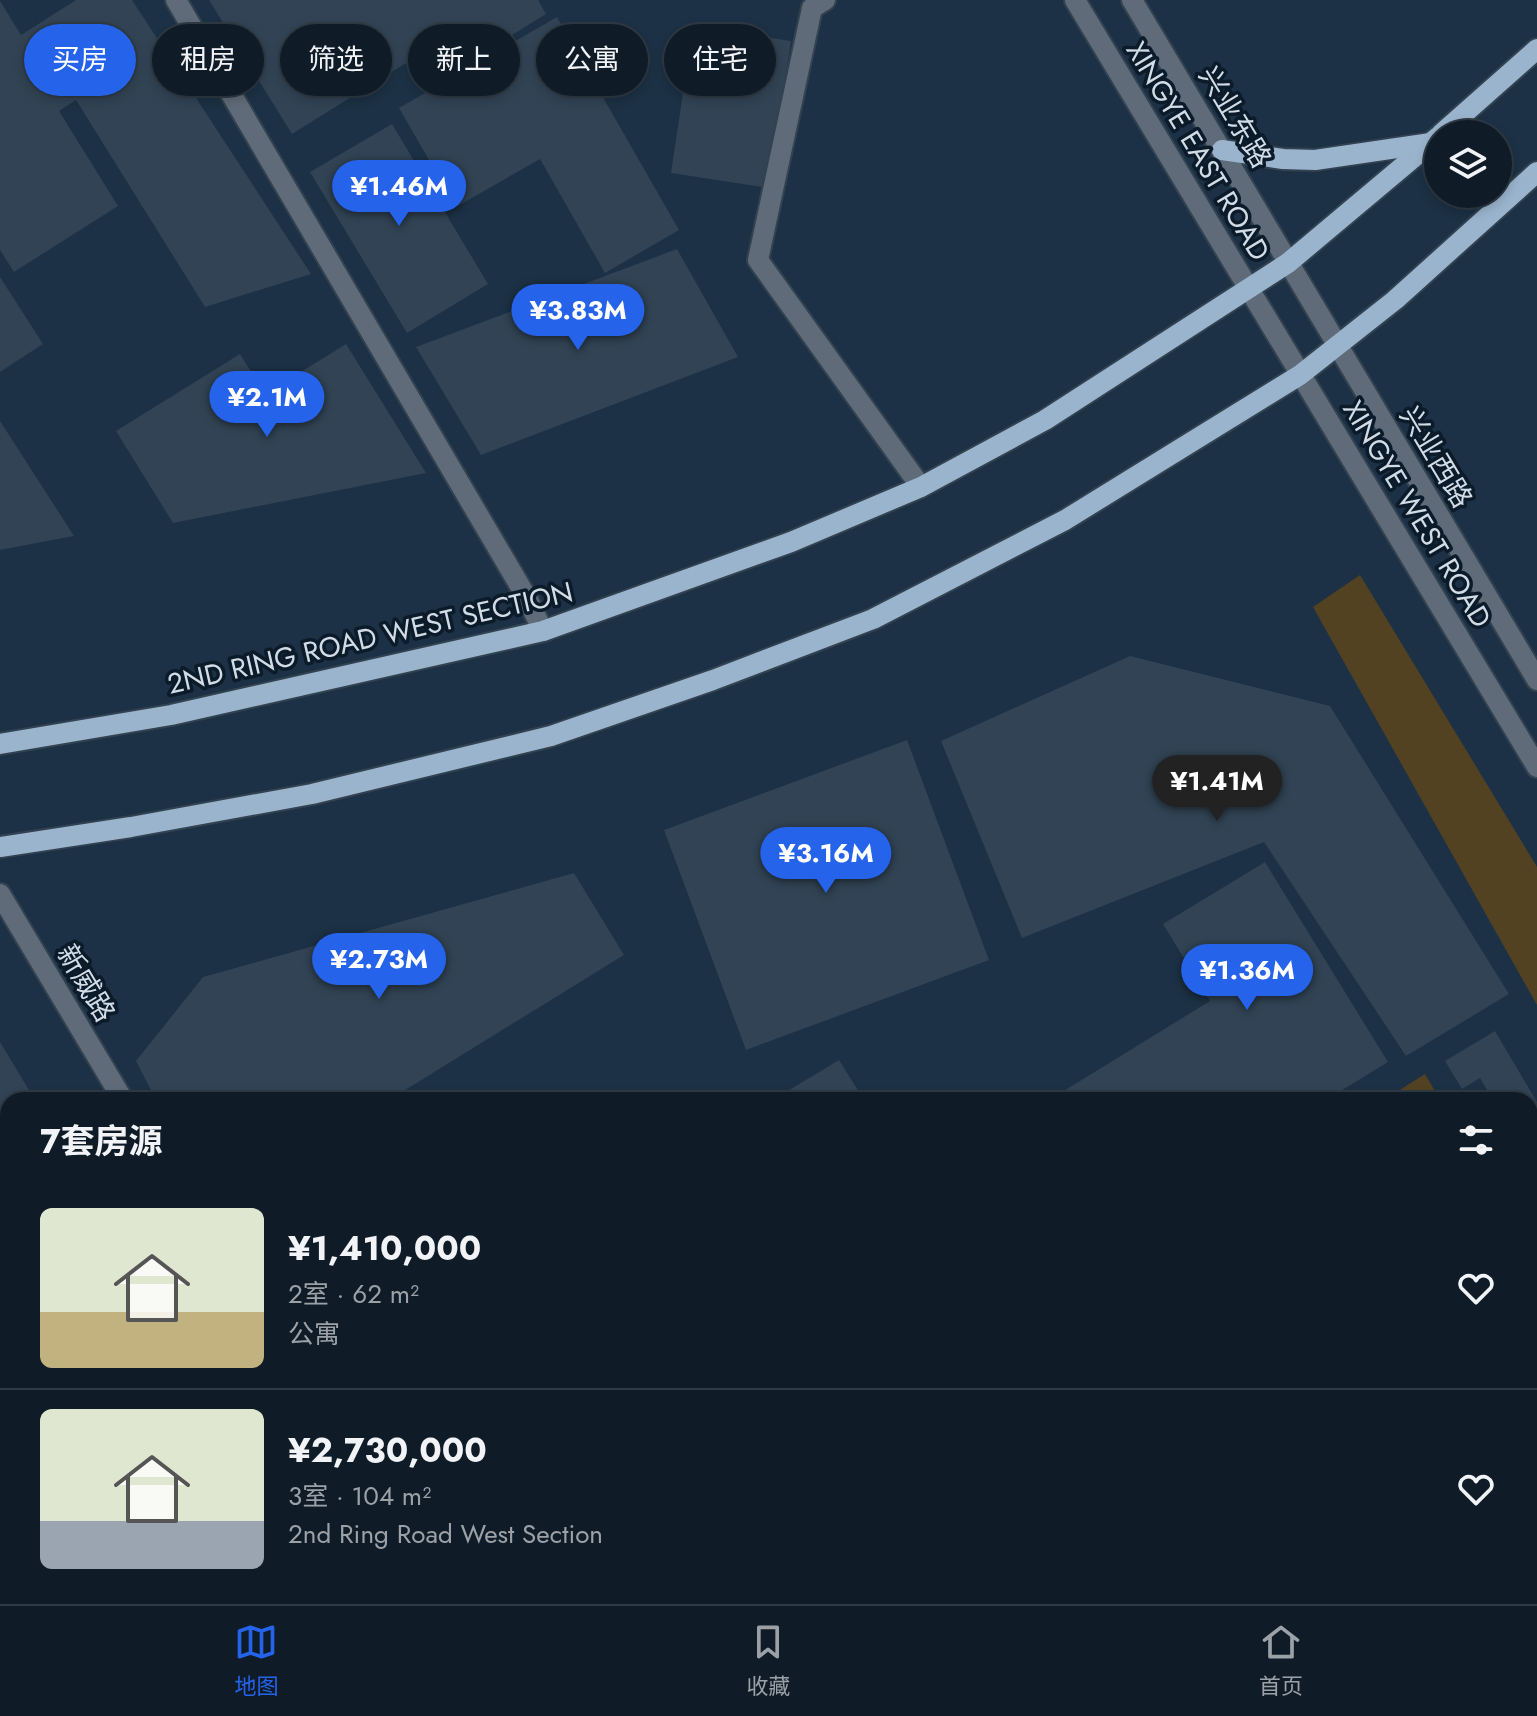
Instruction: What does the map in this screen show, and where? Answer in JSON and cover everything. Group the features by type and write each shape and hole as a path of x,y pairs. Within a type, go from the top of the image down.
{"main road":[{"name":"2ND RING ROAD WEST SECTION","path":"1457,120 1537,49"},
{"path":"1222,150 1283,159 1315,160 1424,140"},
{"name":"2ND RING ROAD WEST SECTION","path":"0,744 171,715 543,631 791,542 921,487 1045,420 1288,263 1424,149"},
{"path":"0,847 312,794 551,736 713,680 873,619 1051,527 1300,375 1395,300 1537,172"}],"street":[{"path":"176,0 527,598 543,631"},
{"path":"825,0 812,8 758,260 921,487"},
{"name":"XINGYE EAST ROAD","path":"1075,0 1249,289"},
{"name":"兴业东路","path":"1132,0 1288,263"},
{"name":"兴业西路","path":"1288,263 1537,680"},
{"name":"XINGYE WEST ROAD","path":"1249,289 1537,767"},
{"name":"新威路","path":"0,894 118,1092"}],"shaded area":[{"path":"0,0 1537,0 1537,1092 0,1092"},
{"path":"1360,575 1537,867 1537,1005 1313,607"},
{"path":"1425,1074 1435,1092 1397,1092"}],"building":[{"path":"76,0 132,0 152,31 152,96 195,96 311,274 205,307 76,100 59,111 118,206 14,272 0,250 0,1 21,35 24,33 24,96 136,96 136,24 38,24"},
{"path":"209,0 538,0 546,14 520,30 520,24 408,24 408,66 406,63 392,72 392,24 280,24 280,96 353,96 292,134 264,89 264,24 224,24"},
{"path":"557,17 561,24 545,24"},
{"path":"536,29 536,96 602,96 679,230 605,273 540,159 456,207 399,108 420,96 520,96 520,38"},
{"path":"776,39 791,41 769,188 671,173 683,96 776,96"},
{"path":"392,124 488,284 407,333 310,172"},
{"path":"677,249 738,357 481,455 416,347"},
{"path":"0,277 43,344 0,372"},
{"path":"346,344 426,473 173,523 116,431 240,354 265,394"},
{"path":"0,421 74,536 0,550"},
{"path":"1130,656 1330,706 1509,994 1406,1056 1264,842 1022,938 941,741"},
{"path":"907,740 989,960 746,1050 664,830"},
{"path":"1265,862 1388,1062 1339,1092 1062,1092 1210,1001 1163,924"},
{"path":"574,873 624,955 402,1092 152,1092 136,1061 203,977"},
{"path":"1495,1031 1531,1092 1488,1092 1480,1078 1462,1089 1445,1061"},
{"path":"0,1042 30,1092 0,1092"},
{"path":"839,1060 859,1092 786,1092"}]}
